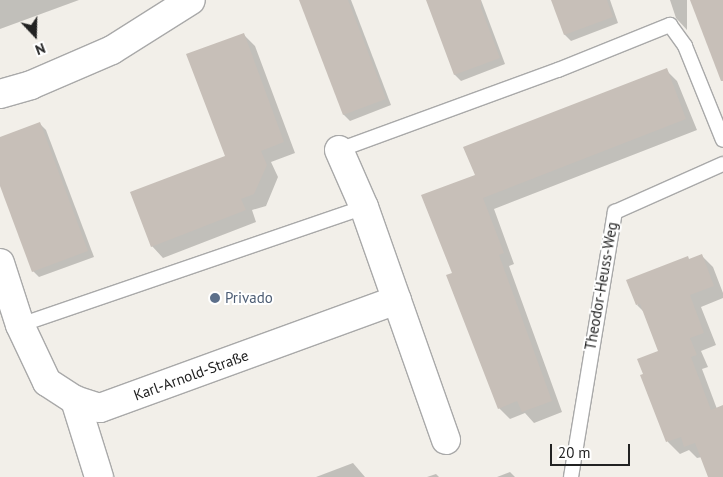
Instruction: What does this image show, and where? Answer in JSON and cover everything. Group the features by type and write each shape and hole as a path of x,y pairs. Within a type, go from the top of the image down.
{"street":[{"path":"0,94 31,85 112,50 191,0"},
{"path":"340,150 364,207 446,440"},
{"name":"Karl-Arnold-Straße","path":"0,263 20,325 46,382 75,400 100,408 397,300"},
{"path":"75,400 99,477"}],"lane":[{"path":"340,150 558,70 670,25 685,46 723,140"},
{"name":"Theodor-Heuss-Weg","path":"571,477 615,212 723,164"},
{"path":"20,325 364,207"}],"building":[{"path":"299,0 348,0 386,99 343,115"},
{"path":"426,0 481,0 481,8 500,58 454,75"},
{"path":"551,0 607,0 613,17 564,35"},
{"path":"690,0 723,0 723,81 721,81"},
{"path":"244,33 284,142 261,151 267,165 254,194 241,199 246,210 151,247 130,192 225,156 186,54"},
{"path":"667,68 686,119 483,198 504,253 499,255 552,401 522,412 517,401 498,409 446,275 452,273 421,195 475,175 463,147"},
{"path":"40,122 88,251 32,272 0,186 0,137"},
{"path":"702,254 714,286 690,295 704,333 690,338 697,355 691,357 711,410 723,405 723,477 708,477 695,443 684,447 681,437 666,442 640,375 643,374 637,359 658,351 640,304 636,305 626,280 688,256 689,259"}],"place":[{"name":"Privado","path":"215,298"}]}
